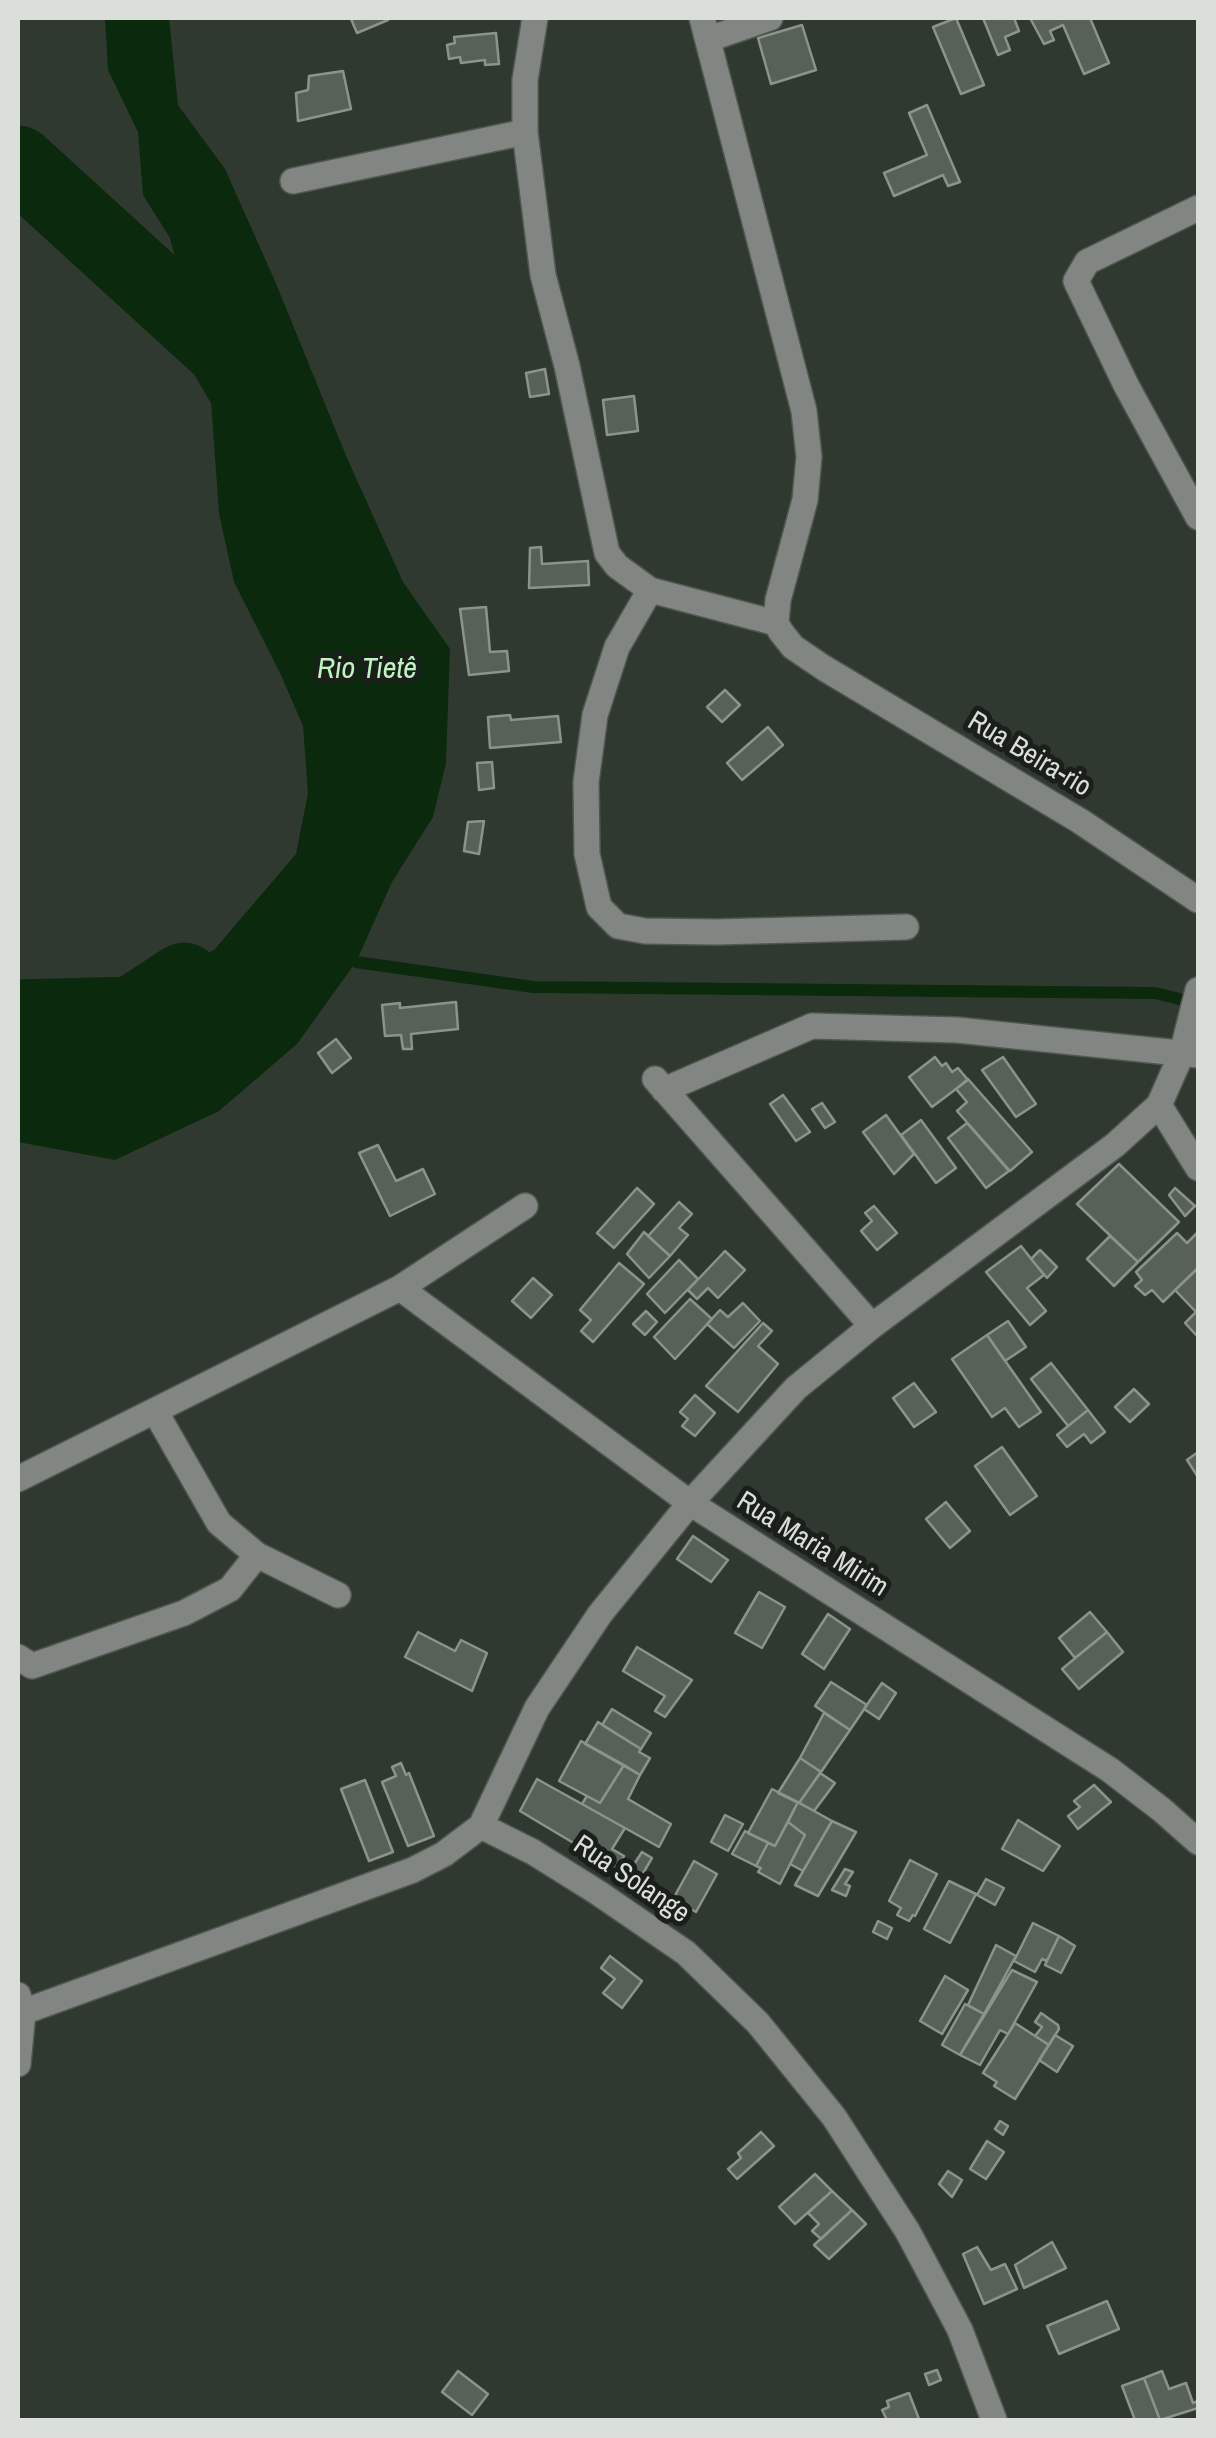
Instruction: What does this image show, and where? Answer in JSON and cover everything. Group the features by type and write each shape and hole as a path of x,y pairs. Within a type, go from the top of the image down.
{"street":[{"path":"535,18 525,80 525,132 543,274 607,553 616,566 650,590 776,622 804,500 809,457 806,426 706,28 770,18"},
{"path":"293,181 525,132"},
{"path":"1198,208 1093,258 1077,276 1077,289 1198,517"},
{"path":"650,590 617,647 608,671 595,714 586,782 587,854 599,907 608,919 618,926 662,931 906,927"},
{"name":"Rua Beira-rio","path":"776,622 793,647 824,668 1080,820 1198,900"},
{"path":"18,2064 20,2004 413,1870 444,1854 480,1826 537,1708 600,1614 690,1503 796,1388 872,1326 1114,1145 1159,1105 1189,1047 1198,990"},
{"path":"872,1326 659,1085 812,1026 956,1030 1189,1047"},
{"path":"1159,1105 1198,1168"},
{"path":"18,1479 400,1288 525,1206"},
{"name":"Rua Maria Mirim","path":"400,1288 690,1503 1110,1770 1198,1842"},
{"path":"154,1411 218,1523 257,1555 338,1595"},
{"path":"18,1656 32,1666 184,1613 230,1589 257,1555"},
{"name":"Rua Solange","path":"480,1826 533,1852 598,1892 686,1953 758,2023 834,2117 908,2232 960,2330 994,2420"}],"water":[{"name":"Rio Tietê","path":"105,18 169,18 178,105 225,169 403,582 450,649 446,763 433,817 392,882 356,962 297,1044 219,1111 115,1160 18,1142 18,1045 61,1035 134,987 214,950 296,854 308,793 303,726 234,582 219,513 211,401 170,238 143,195 138,132 108,70"}],"building":[{"path":"956,18 984,85 961,94 933,27"},
{"path":"983,18 1014,18 1019,31 1005,37 1010,50 998,55"},
{"path":"1030,18 1090,18 1109,63 1084,74 1063,25 1050,31 1054,40 1044,44"},
{"path":"351,19 388,20 357,33"},
{"path":"802,25 816,70 771,84 758,38"},
{"path":"496,33 499,64 485,65 485,60 461,63 460,57 449,59 447,45 455,43 454,37"},
{"path":"343,71 351,109 298,121 296,93 308,90 309,76"},
{"path":"927,105 960,182 948,186 943,175 894,196 884,173 927,155 909,113"},
{"path":"545,369 549,394 530,397 526,373"},
{"path":"634,396 638,431 607,435 603,400"},
{"path":"541,547 542,564 588,561 589,585 529,588 530,548"},
{"path":"486,607 490,652 507,651 509,671 469,675 460,609"},
{"path":"725,690 740,705 722,722 707,707"},
{"path":"510,715 511,720 558,716 561,742 490,748 488,717"},
{"path":"768,727 783,745 742,780 727,763"},
{"path":"492,762 494,788 479,790 477,763"},
{"path":"484,821 479,854 464,851 468,822"},
{"path":"456,1002 458,1029 411,1034 412,1049 403,1049 401,1035 385,1036 382,1005 400,1003 400,1008"},
{"path":"336,1039 351,1058 332,1073 318,1053"},
{"path":"935,1057 952,1072 958,1068 968,1080 932,1107 909,1077"},
{"path":"1003,1057 1036,1104 1016,1117 982,1070"},
{"path":"968,1079 1032,1152 1010,1171 957,1111 967,1102 956,1089"},
{"path":"783,1095 810,1132 796,1141 770,1104"},
{"path":"822,1103 835,1122 825,1128 812,1109"},
{"path":"886,1115 914,1154 894,1174 863,1132"},
{"path":"921,1120 956,1168 936,1183 901,1135"},
{"path":"967,1123 1009,1171 986,1188 948,1138"},
{"path":"378,1145 396,1181 423,1169 435,1194 390,1216 359,1153"},
{"path":"1119,1164 1179,1222 1138,1262 1077,1204"},
{"path":"637,1188 654,1204 614,1248 597,1233"},
{"path":"1175,1188 1195,1206 1185,1216 1169,1195"},
{"path":"679,1202 692,1214 679,1228 688,1235 670,1256 648,1236"},
{"path":"874,1206 897,1233 877,1250 861,1231 872,1221 865,1213"},
{"path":"644,1232 670,1256 649,1278 627,1254"},
{"path":"1198,1232 1198,1268 1163,1302 1152,1290 1145,1295 1135,1286 1142,1280 1136,1272 1177,1233 1187,1243"},
{"path":"1110,1236 1138,1262 1114,1286 1087,1259"},
{"path":"1021,1246 1044,1275 1027,1288 1046,1311 1030,1325 986,1272"},
{"path":"1040,1250 1057,1267 1047,1278 1031,1259"},
{"path":"725,1251 745,1270 718,1298 708,1288 697,1299 688,1290"},
{"path":"679,1260 698,1279 665,1313 647,1294"},
{"path":"619,1263 644,1284 593,1342 581,1331 591,1320 580,1310"},
{"path":"1198,1268 1198,1310 1196,1312 1175,1290"},
{"path":"533,1278 552,1295 531,1318 512,1301"},
{"path":"690,1299 712,1319 675,1359 654,1337"},
{"path":"743,1303 760,1321 734,1348 707,1324 720,1310 728,1317"},
{"path":"1198,1310 1198,1337 1185,1323"},
{"path":"646,1311 657,1322 645,1335 633,1324"},
{"path":"1008,1321 1026,1347 1005,1361 987,1335"},
{"path":"763,1323 772,1331 758,1346 778,1364 738,1412 706,1386"},
{"path":"987,1335 1041,1412 1019,1427 1005,1408 992,1417 952,1359"},
{"path":"1051,1363 1088,1410 1068,1426 1031,1379"},
{"path":"914,1383 936,1412 914,1427 893,1398"},
{"path":"1134,1389 1149,1404 1130,1422 1115,1407"},
{"path":"695,1395 715,1413 695,1436 682,1426 688,1419 680,1412"},
{"path":"1088,1410 1105,1432 1091,1443 1084,1434 1067,1447 1057,1435"},
{"path":"1002,1447 1037,1496 1010,1515 975,1466"},
{"path":"1198,1452 1198,1477 1187,1460"},
{"path":"946,1502 970,1531 950,1548 926,1519"},
{"path":"693,1536 728,1560 711,1582 677,1559"},
{"path":"759,1592 785,1607 762,1648 735,1633"},
{"path":"1090,1612 1107,1632 1075,1658 1059,1638"},
{"path":"828,1614 850,1629 824,1669 802,1654"},
{"path":"418,1632 455,1651 461,1640 487,1653 472,1691 405,1657"},
{"path":"1107,1632 1123,1652 1079,1689 1062,1669"},
{"path":"637,1647 692,1680 665,1717 655,1711 665,1696 623,1671"},
{"path":"831,1682 867,1705 850,1730 815,1706"},
{"path":"882,1683 896,1693 879,1719 864,1709"},
{"path":"612,1709 651,1733 641,1749 602,1725"},
{"path":"824,1713 850,1730 821,1772 800,1758"},
{"path":"598,1722 650,1758 640,1775 585,1744"},
{"path":"581,1741 624,1765 600,1803 559,1781"},
{"path":"800,1758 821,1772 799,1803 778,1793"},
{"path":"401,1763 406,1775 409,1773 434,1836 408,1846 382,1782 396,1776 392,1767"},
{"path":"624,1765 640,1775 628,1799 671,1824 659,1847 582,1804 587,1796 600,1803"},
{"path":"820,1773 835,1783 814,1811 799,1803"},
{"path":"537,1779 625,1828 612,1849 624,1856 617,1869 520,1811"},
{"path":"365,1780 393,1852 369,1861 341,1789"},
{"path":"1094,1785 1111,1802 1078,1829 1068,1816 1080,1807 1074,1801"},
{"path":"772,1789 798,1802 775,1846 748,1833"},
{"path":"798,1802 832,1821 803,1871 790,1864 805,1835 788,1822"},
{"path":"725,1815 743,1824 728,1851 711,1842"},
{"path":"1018,1820 1060,1846 1043,1871 1002,1849"},
{"path":"832,1821 856,1832 818,1896 795,1885"},
{"path":"788,1822 805,1835 780,1884 758,1872 761,1868 756,1866 768,1843 775,1846"},
{"path":"745,1831 768,1843 756,1866 732,1854"},
{"path":"642,1852 652,1858 638,1882 627,1875"},
{"path":"910,1860 937,1874 909,1921 897,1915 901,1908 889,1901"},
{"path":"694,1861 717,1874 696,1912 673,1899"},
{"path":"845,1869 853,1872 845,1884 850,1886 846,1896 832,1890"},
{"path":"986,1879 1004,1888 995,1905 977,1895"},
{"path":"949,1881 976,1894 950,1943 924,1929"},
{"path":"878,1921 892,1928 887,1939 873,1932"},
{"path":"1033,1923 1059,1936 1047,1961 1042,1959 1035,1972 1014,1961"},
{"path":"1059,1936 1075,1946 1061,1973 1045,1965"},
{"path":"996,1945 1016,1956 984,2014 968,2005"},
{"path":"610,1956 642,1981 622,2008 603,1993 615,1979 601,1968"},
{"path":"1012,1970 1037,1982 1008,2034 1000,2030 980,2065 960,2055"},
{"path":"945,1976 968,1990 942,2034 920,2021"},
{"path":"965,2004 984,2014 960,2055 942,2045"},
{"path":"1041,2013 1059,2029 1049,2045 1035,2036 1042,2027 1035,2022"},
{"path":"1015,2023 1049,2045 1015,2099 994,2086 997,2082 983,2073"},
{"path":"1055,2035 1073,2046 1057,2072 1039,2060"},
{"path":"1000,2121 1008,2126 1003,2135 995,2129"},
{"path":"761,2132 774,2146 737,2179 728,2169 741,2158 738,2153"},
{"path":"987,2141 1004,2152 986,2179 970,2169"},
{"path":"948,2171 962,2180 952,2197 939,2184"},
{"path":"815,2174 832,2191 795,2224 779,2207"},
{"path":"832,2191 852,2210 821,2239 812,2231 819,2224 808,2213"},
{"path":"852,2210 866,2224 829,2259 814,2245"},
{"path":"1052,2242 1066,2268 1024,2288 1015,2265"},
{"path":"977,2247 991,2270 1005,2264 1017,2289 984,2304 963,2254"},
{"path":"1107,2301 1119,2329 1059,2354 1047,2326"},
{"path":"937,2370 941,2380 929,2385 925,2374"},
{"path":"458,2371 488,2394 472,2415 442,2392"},
{"path":"1162,2371 1169,2389 1186,2383 1193,2403 1198,2401 1198,2408 1160,2420 1144,2378"},
{"path":"1144,2378 1160,2420 1135,2420 1122,2386"},
{"path":"909,2393 919,2419 887,2420 882,2410 889,2407 887,2401"}],"waterway":[{"name":"Rio Tietê","path":"18,163 224,351 252,399"},
{"path":"356,962 533,987 1155,993 1196,1003"},
{"name":"Rio Tietê","path":"18,1017 132,1014 184,980"}]}
